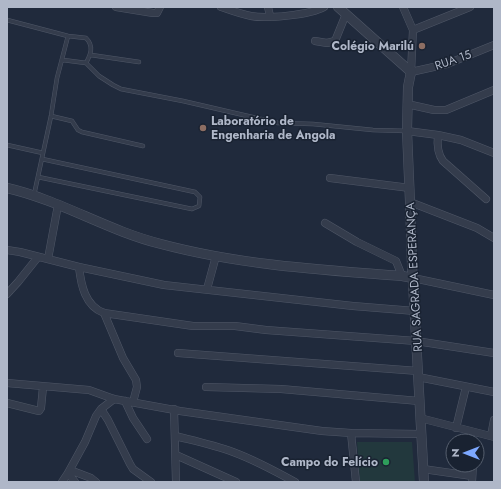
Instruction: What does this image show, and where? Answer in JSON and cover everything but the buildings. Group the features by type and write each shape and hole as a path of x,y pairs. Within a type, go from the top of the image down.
{"street":[{"path":"116,7 127,10 157,13 160,7"},
{"path":"221,7 250,16 270,16 324,7"},
{"path":"268,7 270,16"},
{"path":"338,7 411,72"},
{"path":"402,7 412,30 411,72"},
{"path":"412,30 466,8"},
{"path":"315,40 327,43 335,41 346,14"},
{"name":"RUA 15","path":"411,72 447,64 494,45"},
{"name":"RUA SAGRADA ESPERANÇA","path":"411,72 408,87 407,130 424,482"},
{"path":"407,104 440,111 446,110 494,90"},
{"path":"407,130 461,140 494,153"},
{"path":"438,135 437,145 439,156 486,199"},
{"path":"330,178 410,188"},
{"path":"7,188 58,205 136,237 161,244 216,256 301,268 402,276 494,295"},
{"path":"410,202 477,228 494,238"},
{"path":"48,259 58,205"},
{"path":"326,223 357,242 396,260 402,276"},
{"path":"7,250 164,285 354,306 415,311"},
{"path":"207,290 216,256"},
{"path":"7,294 38,257"},
{"path":"79,267 84,292 88,300 98,311 104,313 193,326 250,327 266,330 416,341 494,353"},
{"path":"104,313 123,358 137,383 133,402"},
{"path":"178,353 418,374 466,387 494,392"},
{"path":"7,382 44,387 89,390 114,399 125,401 322,431 421,434"},
{"path":"7,403 39,411 41,408 44,387"},
{"path":"206,387 281,389 420,401"},
{"path":"456,428 466,387"},
{"path":"62,482 69,472 101,409 114,399"},
{"path":"125,401 133,418 147,439"},
{"path":"101,409 133,469 151,482"},
{"path":"174,409 176,482"},
{"path":"420,418 477,433"},
{"path":"492,437 494,420"},
{"path":"352,433 356,482"},
{"path":"175,436 205,443 232,452 252,460 295,482"},
{"path":"176,455 236,482"},
{"path":"423,468 472,479"},
{"path":"69,472 75,482"},
{"path":"69,472 91,478 96,482"}],"lane":[{"path":"7,20 68,36 86,38 92,45 91,55 86,63"},
{"path":"34,196 68,36"},
{"path":"91,55 139,62"},
{"path":"63,60 86,63 99,76 121,89 183,101 278,123 313,124 373,130 407,130"},
{"path":"51,116 72,121 78,130 82,132 143,146"},
{"path":"7,145 43,153"},
{"path":"38,177 192,209 198,206 200,197 195,192 42,159"}],"green space":[{"name":"Campo do Felício","path":"357,442 412,442 415,482 360,482"}],"place":[{"name":"Colégio Marilú","path":"422,46"},
{"name":"Laboratório de Engenharia de Angola","path":"203,128"},
{"name":"Campo do Felício","path":"386,462"}]}
